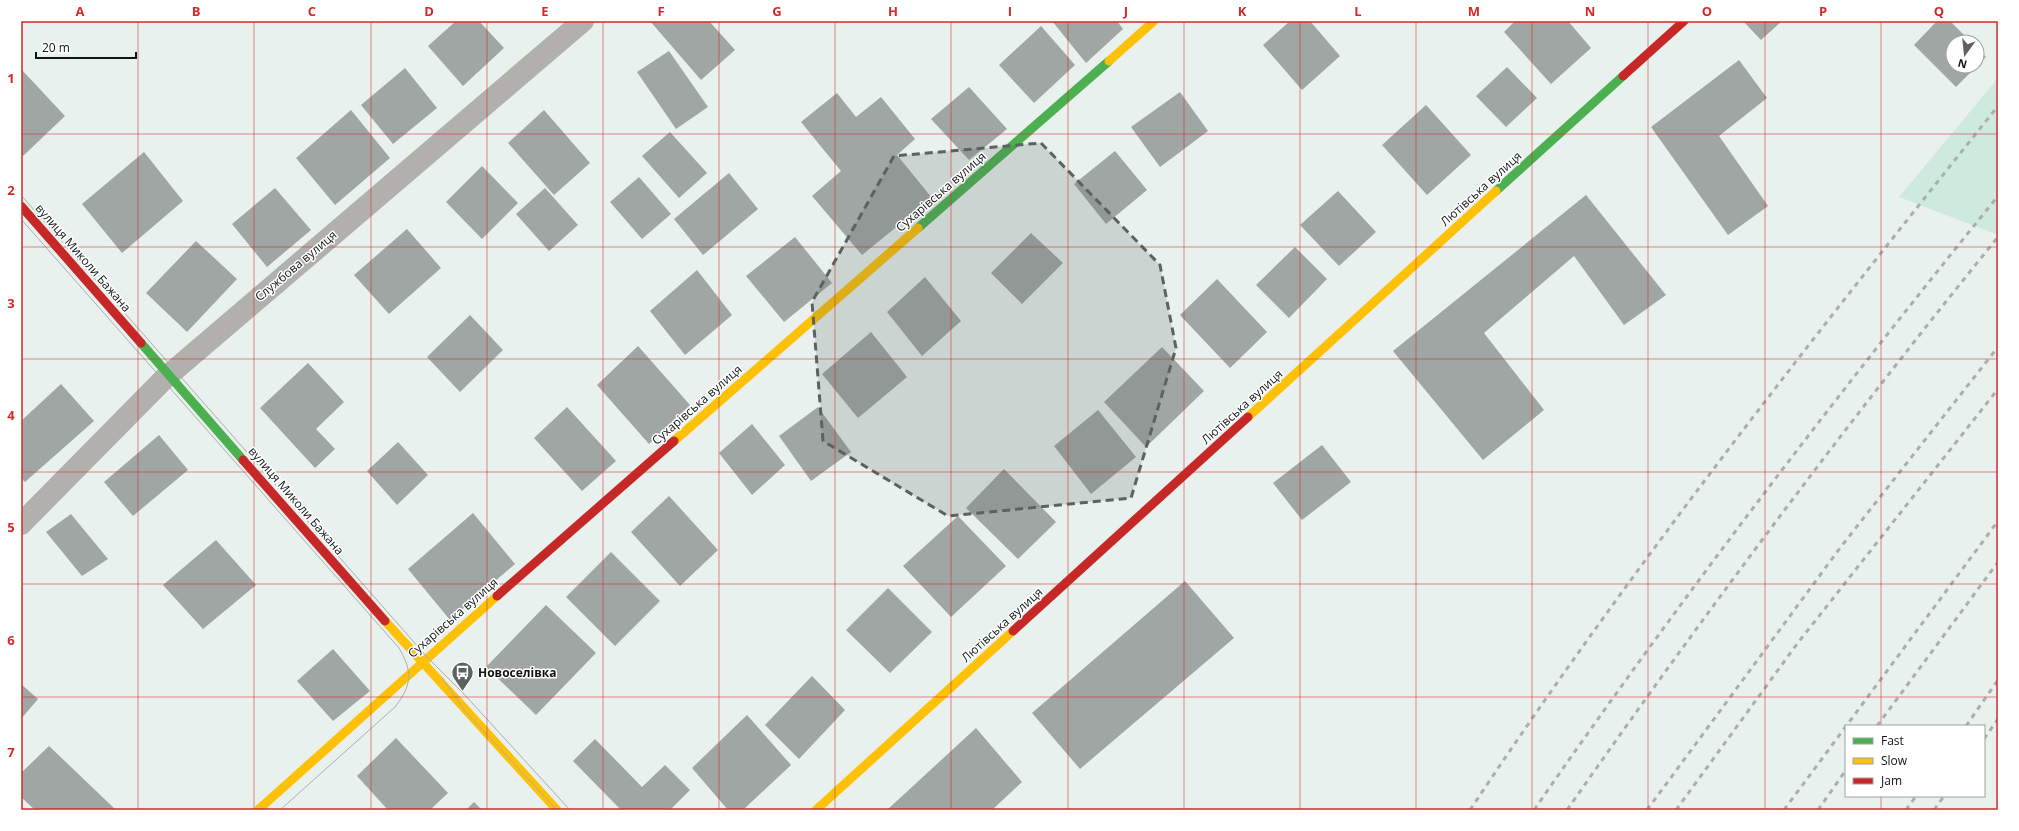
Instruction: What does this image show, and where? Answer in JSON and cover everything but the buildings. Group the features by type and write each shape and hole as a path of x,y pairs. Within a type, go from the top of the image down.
{"street":[{"name":"Службова вулиця","path":"21,524 170,374 582,21"},
{"name":"Сухарівська вулиця","path":"258,810 421,663 1154,21"},
{"name":"Лютівська вулиця","path":"816,810 1684,21"},
{"name":"вулиця Миколи Бажана","path":"21,206 170,374 421,663 557,810"}],"highlighted area":[{"path":"1041,143 1160,265 1176,348 1131,498 948,516 823,441 812,302 894,156"}],"green space":[{"path":"1998,78 1998,235 1899,197"}],"tram line":[{"path":"21,195 427,657 463,693 570,810"},
{"path":"21,219 399,648 404,657 407,664 409,678 405,692 395,707 280,810"},
{"path":"442,678 465,711 557,810"}],"railway":[{"path":"1470,810 1595,629 1660,540 1793,365 1998,106"},
{"path":"1534,810 1645,653 1760,499 1818,423 1998,196"},
{"path":"1567,810 1671,664 1831,448 1998,237"},
{"path":"1647,810 1840,548 1998,347"},
{"path":"1676,810 1797,644 1998,389"},
{"path":"1847,725 1998,521"},
{"path":"1878,725 1998,562"},
{"path":"1967,725 1998,680"},
{"path":"1985,738 1998,719"},
{"path":"1784,810 1845,728"},
{"path":"1818,810 1845,771"},
{"path":"1906,810 1915,797"},
{"path":"1934,810 1943,797"}],"traffic: fast":[{"path":"918,228 1109,61"},
{"path":"1496,191 1623,76"},
{"path":"141,343 243,460"}],"traffic: slow":[{"path":"1109,61 1154,21"},
{"path":"1248,417 1496,191"},
{"path":"674,441 918,228"},
{"path":"258,810 497,596"},
{"path":"385,621 557,810"},
{"path":"816,810 1013,631"}],"traffic: jam":[{"path":"1623,76 1684,21"},
{"path":"21,206 141,343"},
{"path":"1013,631 1248,417"},
{"path":"497,596 674,441"},
{"path":"243,460 385,621"}],"place":[{"name":"Новоселівка","path":"463,692"}]}
